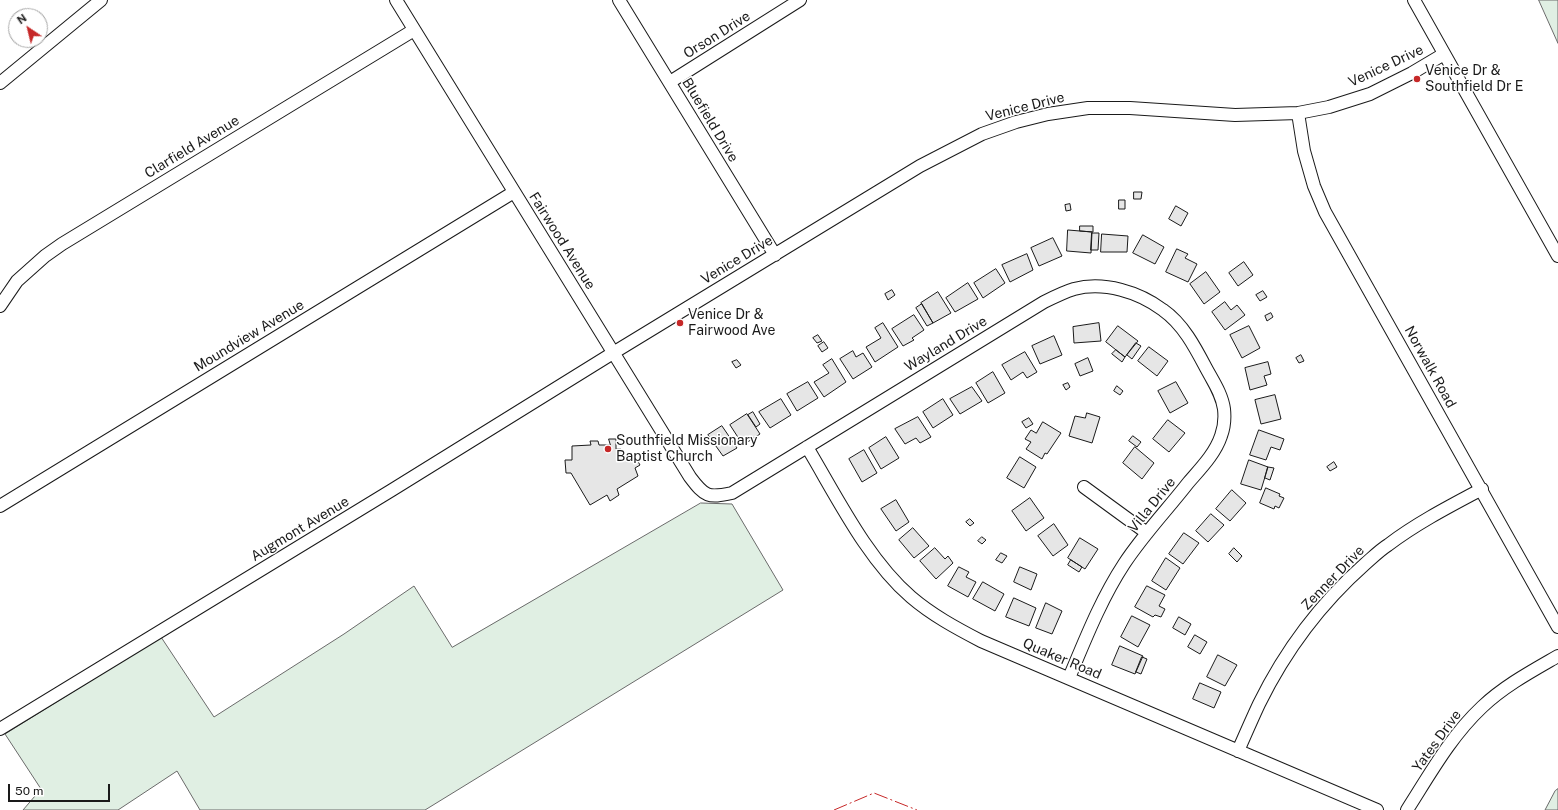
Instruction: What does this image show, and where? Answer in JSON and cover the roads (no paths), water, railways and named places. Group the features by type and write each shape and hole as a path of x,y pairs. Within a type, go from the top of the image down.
{"street":[{"path":"0,83 101,0"},
{"name":"Fairwood Avenue","path":"396,0 690,477 700,490 707,495"},
{"name":"Bluefield Drive","path":"619,0 775,255"},
{"name":"Orson Drive","path":"670,82 800,0"},
{"path":"1414,0 1558,256"},
{"name":"Clarfield Avenue","path":"0,306 17,281 45,256 62,244 414,30"},
{"name":"Venice Drive","path":"613,353 920,166 982,134 1016,122 1048,114 1088,108 1130,108 1235,115 1298,114 1329,107 1370,94 1407,76 1444,54"},
{"name":"Norwalk Road","path":"1298,114 1304,151 1314,186 1325,212 1482,489 1558,627"},
{"name":"Moundview Avenue","path":"0,506 514,192"},
{"name":"Wayland Drive","path":"707,495 715,496 732,493 1044,302 1076,289 1101,287 1130,292 1144,298 1170,314 1184,330 1196,349"},
{"name":"Villa Drive","path":"1069,678 1105,599 1124,564 1147,533 1208,460 1221,436 1224,422 1224,409 1220,396 1196,349"},
{"name":"Augmont Avenue","path":"0,729 379,498 613,353"},
{"name":"Quaker Road","path":"807,447 865,544 895,582 930,612 955,628 981,641 1377,810"},
{"path":"1084,487 1147,533"},
{"name":"Zenner Drive","path":"1238,751 1259,704 1282,663 1308,624 1328,600 1354,574 1387,545 1425,520 1482,489"},
{"name":"Yates Drive","path":"1407,810 1456,736 1482,706 1513,682 1558,656"}],"place":[{"name":"Venice Dr & Southfield Dr E","path":"1417,79"},
{"name":"Venice Dr & Fairwood Ave","path":"680,323"},
{"name":"Southfield Missionary Baptist Church","path":"608,449"}]}
